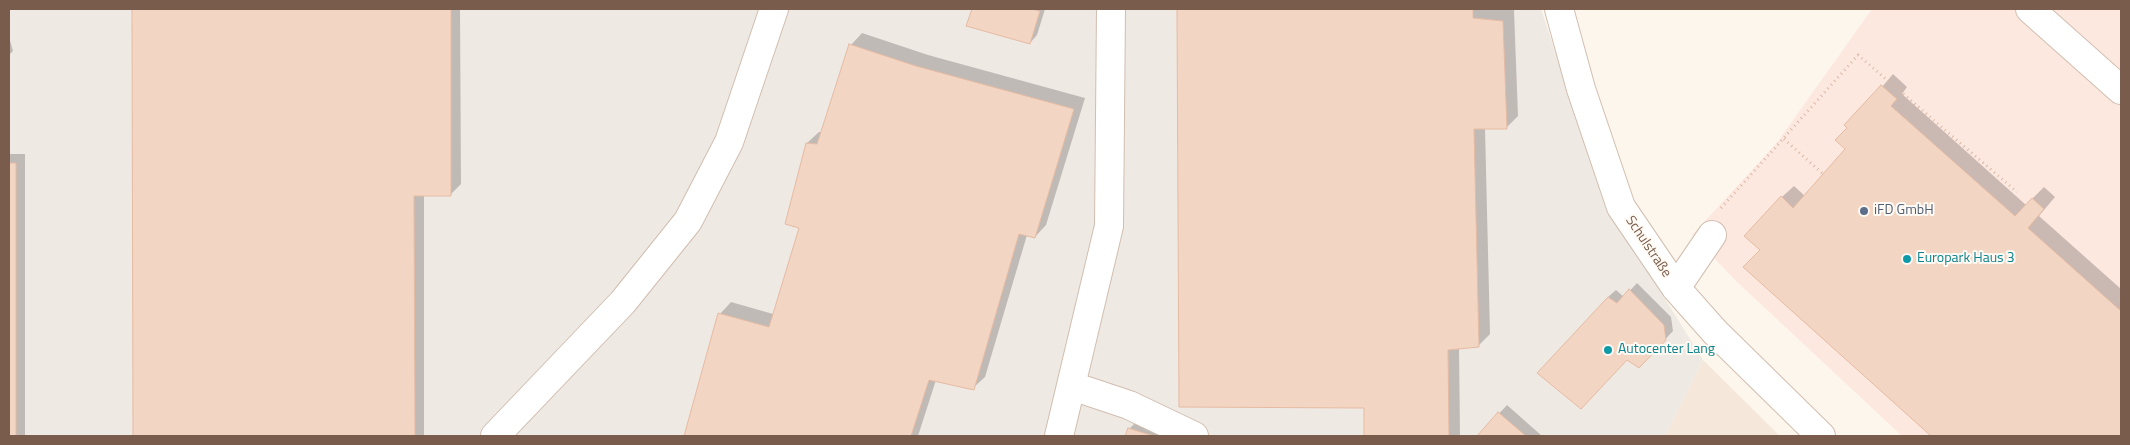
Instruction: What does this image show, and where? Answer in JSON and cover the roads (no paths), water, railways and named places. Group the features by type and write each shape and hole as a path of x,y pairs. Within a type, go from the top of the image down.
{"street":[{"path":"495,436 623,302 688,221 730,142 774,9"},
{"path":"1059,436 1109,226 1111,9"},
{"name":"Schulstraße","path":"1559,9 1581,89 1621,206 1676,288 1715,332 1821,436"},
{"path":"2030,9 2121,90"},
{"path":"1676,288 1715,223"},
{"path":"1072,386 1128,405 1194,436"}],"place":[{"name":"iFD GmbH","path":"1864,211"},
{"name":"Europark Haus 3","path":"1907,259"},
{"name":"Autocenter Lang","path":"1608,350"}]}
